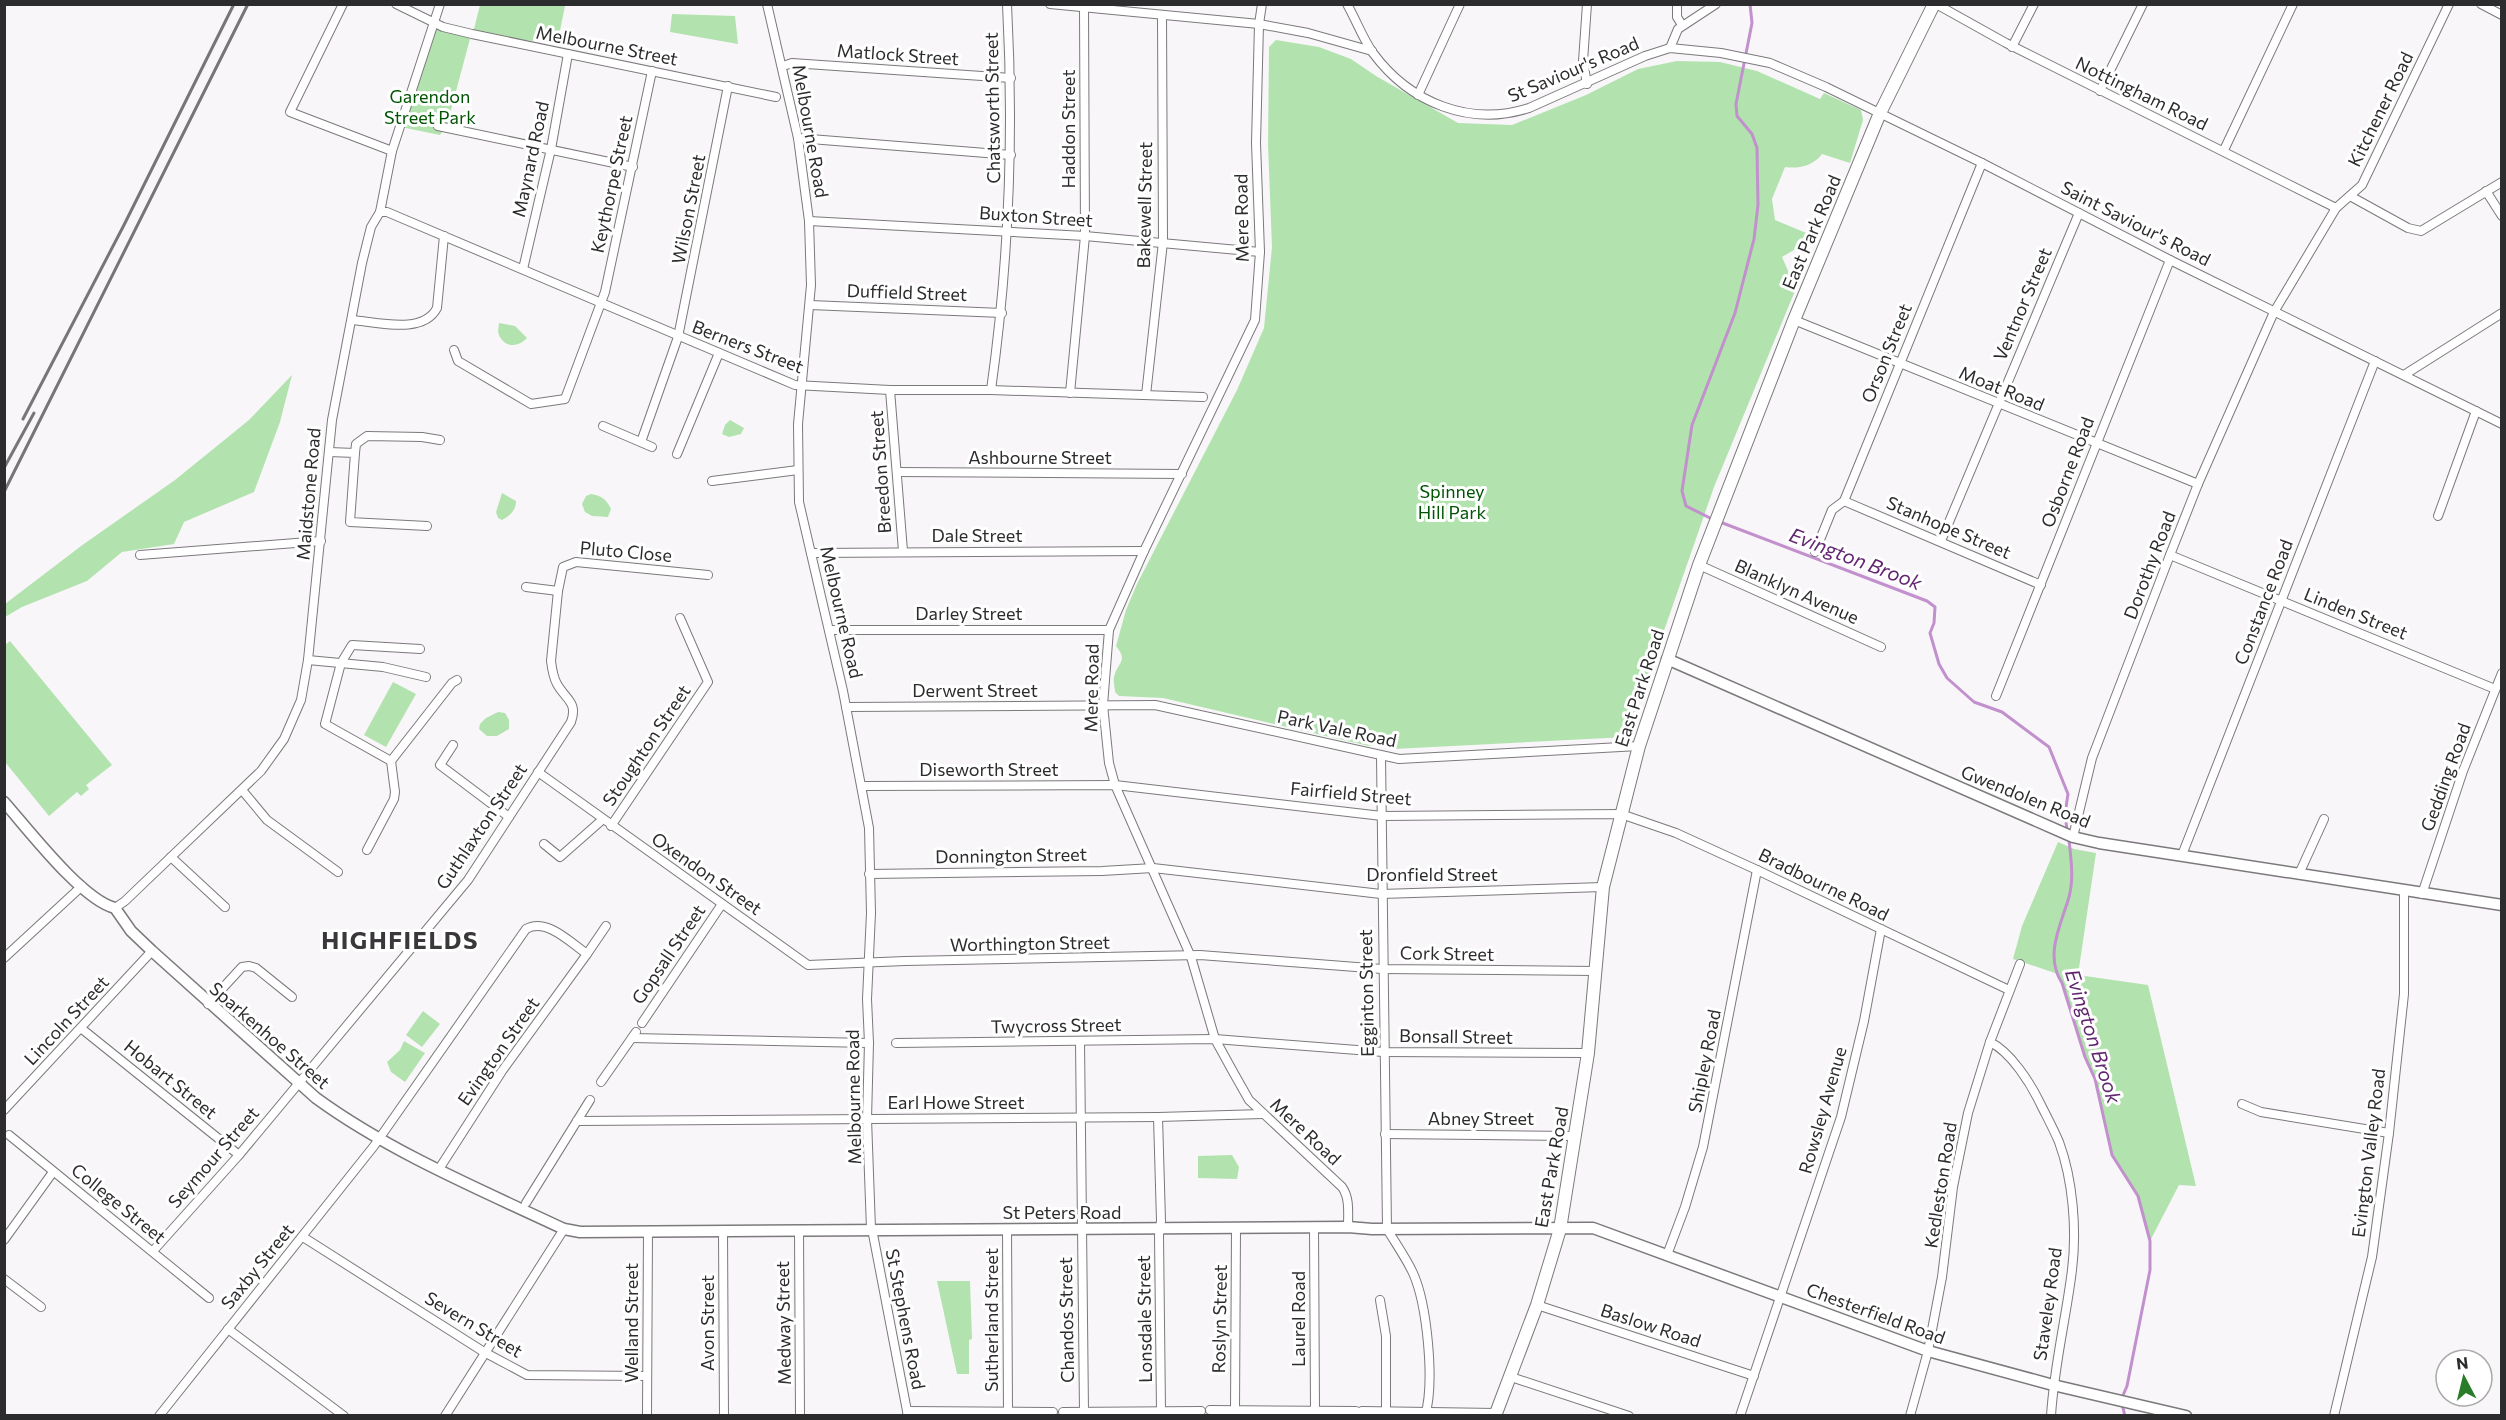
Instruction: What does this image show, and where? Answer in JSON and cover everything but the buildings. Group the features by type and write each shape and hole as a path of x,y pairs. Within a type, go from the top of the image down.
{"main road":[{"name":"East Park Road","path":"1495,1414 1537,1305 1560,1228 1588,1053 1603,887 1639,746 1699,565 1794,320 1880,113 1935,4"}],"street":[{"path":"343,4 290,112 392,151"},
{"name":"Melbourne Street","path":"396,4 433,23 472,34 777,97"},
{"name":"Maidstone Road","path":"115,908 261,771 284,739 301,700 308,660 329,452 338,388 371,227 380,212 380,202 392,151 440,4"},
{"name":"Melbourne Road","path":"767,4 798,138 809,221 810,305 801,386 799,502 846,707 869,828 870,962 867,999 869,1043 867,1119 872,1229"},
{"name":"Chatsworth Street","path":"991,390 1002,313 1011,155 1011,78 1006,4"},
{"path":"1050,4 1259,24 1308,33 1372,51"},
{"name":"Mere Road","path":"1262,4 1259,24 1256,143 1260,252 1255,320 1144,551 1109,630 1103,705 1109,763 1115,785 1154,868 1191,957 1215,1039 1249,1100 1342,1186 1348,1202 1348,1227"},
{"name":"St Saviour's Road","path":"1347,4 1372,51 1385,68 1418,95 1457,111 1495,115 1510,114 1587,84 1645,56 1670,48 1753,58"},
{"path":"1353,16 1356,4"},
{"path":"1418,95 1460,4"},
{"path":"1587,4 1583,70 1587,84"},
{"path":"1677,4 1677,17 1682,25"},
{"path":"1670,48 1675,33 1682,25 1716,4"},
{"name":"Nottingham Road","path":"1935,4 2012,47 2336,207"},
{"path":"2012,47 2034,4"},
{"path":"2100,91 2143,4"},
{"path":"2224,150 2293,4"},
{"name":"Kitchener Road","path":"2274,312 2336,207 2362,185 2449,4"},
{"path":"2481,4 2502,15"},
{"name":"Haddon Street","path":"1070,393 1085,236 1084,8"},
{"name":"Bakewell Street","path":"1146,395 1163,242 1162,15"},
{"name":"Maynard Road","path":"523,269 550,149 568,54"},
{"name":"Saint Saviour's Road","path":"1753,58 1787,69 1880,113 2502,424"},
{"name":"Matlock Street","path":"783,66 792,63 1011,78"},
{"name":"Keythorpe Street","path":"454,350 458,361 531,404 565,399 606,292 652,71"},
{"name":"Wilson Street","path":"641,442 678,337 728,86"},
{"path":"438,126 633,166"},
{"path":"798,138 1011,155"},
{"name":"Orson Street","path":"1815,552 1832,510 1844,501 1982,163"},
{"path":"2350,196 2408,228 2421,231 2502,182"},
{"path":"2486,191 2502,216"},
{"name":"Berners Street","path":"380,212 387,212 678,337 801,386 1203,397"},
{"name":"Ventnor Street","path":"1941,541 2079,213"},
{"name":"Buxton Street","path":"809,221 1007,230 1260,252"},
{"path":"352,320 412,324 428,320 434,315 437,308 444,236"},
{"name":"Osborne Road","path":"1996,696 2170,260"},
{"name":"Duffield Street","path":"810,305 1002,313"},
{"name":"Dorothy Road","path":"2070,835 2092,758 2170,555 2198,484 2274,312"},
{"path":"2404,375 2502,313"},
{"name":"Moat Road","path":"1794,320 2198,484"},
{"path":"677,454 719,353"},
{"name":"Constance Road","path":"2182,855 2375,360"},
{"name":"Breedon Street","path":"890,390 903,551"},
{"path":"2438,516 2476,411"},
{"path":"603,426 652,447"},
{"path":"427,526 350,522 356,444 367,436 422,437 440,440"},
{"path":"329,452 355,453"},
{"path":"712,481 798,470"},
{"name":"Ashbourne Street","path":"897,472 1182,474"},
{"name":"Stanhope Street","path":"1844,501 2041,585"},
{"path":"140,555 321,541"},
{"name":"Dale Street","path":"811,553 1144,551"},
{"name":"Linden Street","path":"2170,555 2495,689"},
{"name":"Pluto Close","path":"571,722 574,714 573,705 558,685 552,672 560,573 566,564 571,562 708,575"},
{"name":"Blanklyn Avenue","path":"1699,565 1881,646"},
{"path":"526,587 558,591"},
{"name":"Stoughton Street","path":"611,826 708,681 680,618"},
{"name":"Darley Street","path":"829,630 1109,630"},
{"path":"391,762 325,724 341,663 352,645 420,649"},
{"name":"Gwendolen Road","path":"1667,659 2070,835 2099,843 2502,905"},
{"path":"308,660 383,667 426,677"},
{"name":"Gedding Road","path":"2422,894 2463,771 2502,673"},
{"path":"367,850 394,799 391,762 452,683 458,680"},
{"name":"Derwent Street","path":"846,707 1103,705"},
{"name":"Park Vale Road","path":"1103,705 1155,705 1399,759 1639,746"},
{"name":"Guthlaxton Street","path":"298,1083 468,880 571,722"},
{"path":"453,745 440,765 509,817"},
{"name":"Egginton Street","path":"1381,756 1387,1229"},
{"name":"Oxendon Street","path":"538,772 602,820 808,965 870,962"},
{"name":"Diseworth Street","path":"862,786 1115,785"},
{"name":"Fairfield Street","path":"1115,785 1382,816 1621,814"},
{"path":"242,790 267,820 338,872"},
{"name":"Sparkenhoe Street","path":"4,802 47,853 103,905 115,908 131,931 208,1004 298,1083 338,1114 439,1168 564,1229"},
{"name":"Bradbourne Road","path":"1621,814 1676,833 2009,990"},
{"path":"2299,874 2324,819"},
{"path":"544,844 560,857 602,820"},
{"path":"171,857 225,906"},
{"name":"Donnington Street","path":"869,874 1154,868"},
{"name":"Dronfield Street","path":"1154,868 1381,894 1603,887"},
{"name":"Shipley Road","path":"1667,1255 1686,1207 1703,1147 1757,870"},
{"path":"4,958 82,886"},
{"name":"Evington Valley Road","path":"2334,1416 2372,1257 2389,1133 2403,994 2404,891"},
{"name":"Gopsall Street","path":"642,1023 722,904"},
{"name":"Saxby Street","path":"159,1416 379,1137 457,1030 526,929 536,926 549,928 587,954"},
{"name":"Evington Street","path":"439,1168 502,1071 606,926"},
{"name":"Rowsley Avenue","path":"1740,1416 1841,1117 1864,1021 1881,929"},
{"name":"Lincoln Street","path":"4,1110 82,1029 152,951"},
{"name":"Worthington Street","path":"870,962 1191,957"},
{"name":"Cork Street","path":"1191,957 1382,969 1595,971"},
{"name":"Kedleston Road","path":"1910,1416 1928,1351 1942,1277 1953,1187 1968,1113 1990,1042 2020,964"},
{"path":"208,1004 242,968 249,966 256,968 292,997"},
{"name":"Hobart Street","path":"82,1029 239,1155"},
{"path":"601,1082 634,1035 869,1043"},
{"name":"Twycross Street","path":"896,1043 1215,1039"},
{"name":"Bonsall Street","path":"1215,1039 1383,1052 1588,1053"},
{"name":"Chandos Street","path":"1080,1041 1084,1411"},
{"name":"Staveley Road","path":"1990,1042 1999,1046 2031,1085 2059,1143 2068,1178 2073,1223 2072,1268 2053,1385 2051,1416"},
{"name":"Seymour Street","path":"153,1251 239,1155 298,1083"},
{"path":"526,1203 590,1100"},
{"path":"2242,1104 2261,1112 2389,1133"},
{"name":"Earl Howe Street","path":"577,1121 1158,1117 1263,1114"},
{"name":"Lonsdale Street","path":"1158,1117 1161,1410"},
{"name":"Abney Street","path":"1385,1134 1576,1136"},
{"name":"College Street","path":"9,1135 209,1298"},
{"path":"4,1239 53,1172"},
{"name":"St Peters Road","path":"564,1229 580,1232 1348,1227 1387,1229 1560,1228"},
{"name":"Roslyn Street","path":"1234,1410 1236,1228"},
{"name":"Laurel Road","path":"1314,1228 1315,1410"},
{"name":"Chesterfield Road","path":"1560,1228 1593,1228 1928,1351 2053,1385 2186,1416"},
{"path":"445,1416 564,1229"},
{"name":"St Stephens Road","path":"872,1229 908,1413"},
{"name":"Sutherland Street","path":"1007,1229 1008,1410"},
{"path":"1387,1229 1414,1275 1428,1337 1426,1413"},
{"name":"Medway Street","path":"799,1230 800,1416"},
{"name":"Welland Street","path":"647,1416 648,1231"},
{"name":"Avon Street","path":"723,1231 724,1416"},
{"name":"Severn Street","path":"303,1236 484,1352 526,1375 647,1376"},
{"path":"4,1279 41,1307"},
{"path":"1380,1300 1386,1336 1386,1410"},
{"name":"Baslow Road","path":"1537,1305 1754,1376"},
{"path":"228,1329 344,1416"},
{"path":"1511,1377 1629,1416"},
{"path":"908,1413 1008,1410 1053,1412"},
{"path":"1063,1412 1386,1410 1495,1414"}],"green space":[{"path":"558,4 565,6 558,40 534,35 533,41 473,33 480,5"},
{"path":"672,14 735,16 738,44 670,32"},
{"name":"Garendon Street Park","path":"433,24 471,35 447,125 440,135 401,127"},
{"name":"Spinney Hill Park","path":"1276,40 1319,47 1351,59 1458,123 1512,125 1586,95 1638,69 1677,61 1720,62 1757,71 1820,99 1824,93 1861,110 1863,120 1850,163 1822,154 1805,166 1785,167 1772,199 1775,220 1816,237 1782,257 1789,273 1800,269 1802,274 1714,487 1627,737 1394,749 1381,743 1369,746 1163,698 1119,696 1115,692 1115,672 1122,659 1116,646 1126,610 1137,584 1237,390 1264,328 1272,247 1268,145 1269,47"},
{"path":"499,323 515,326 527,338 519,344 506,343 498,332"},
{"path":"292,375 280,422 254,492 184,522 174,544 122,552 87,581 22,607 5,617 5,604 81,546 175,480 249,420"},
{"path":"730,420 744,428 741,434 729,437 722,434 725,425"},
{"path":"502,493 516,501 512,512 502,520 498,518 496,512"},
{"path":"591,494 603,498 607,503 611,509 608,517 592,516 585,512 582,504 586,496"},
{"path":"10,641 112,765 86,785 89,789 81,796 77,792 49,816 5,762 4,646"},
{"path":"393,682 416,694 386,747 364,735"},
{"path":"498,712 505,713 509,720 509,729 497,736 487,736 479,729 480,724"},
{"path":"2058,842 2074,849 2096,853 2078,975 2148,985 2196,1186 2179,1185 2150,1241 2138,1196 2112,1155 2095,1079 2085,1057 2062,983 2055,973 2013,959 2022,926"},
{"path":"423,1011 440,1024 422,1047 406,1035"},
{"path":"404,1041 425,1053 405,1082 391,1072 387,1062 400,1050"},
{"path":"1232,1155 1239,1167 1237,1179 1198,1178 1198,1156"},
{"path":"937,1281 970,1281 972,1339 969,1340 969,1374 957,1374"}],"waterway":[{"name":"Evington Brook","path":"1714,520 1686,506 1682,491 1692,425 1735,313 1754,239 1758,205 1757,148 1752,134 1737,116 1736,104 1752,23 1750,4"},
{"name":"Evington Brook","path":"1720,522 1927,601 1935,607 1934,623 1930,633 1939,664 1947,678 1974,702 2002,712 2049,747 2068,794 2065,814 2067,830"},
{"name":"Evington Brook","path":"2069,840 2071,883 2056,940 2054,962 2085,1057 2095,1079 2112,1155 2138,1196 2150,1241 2150,1270 2127,1386 2121,1400 2125,1416"}],"railway":[{"path":"23,419 124,225 234,4"},
{"path":"4,492 248,4"},
{"path":"4,468 34,413"}],"district":[{"name":"HIGHFIELDS","path":"400,939"}]}
